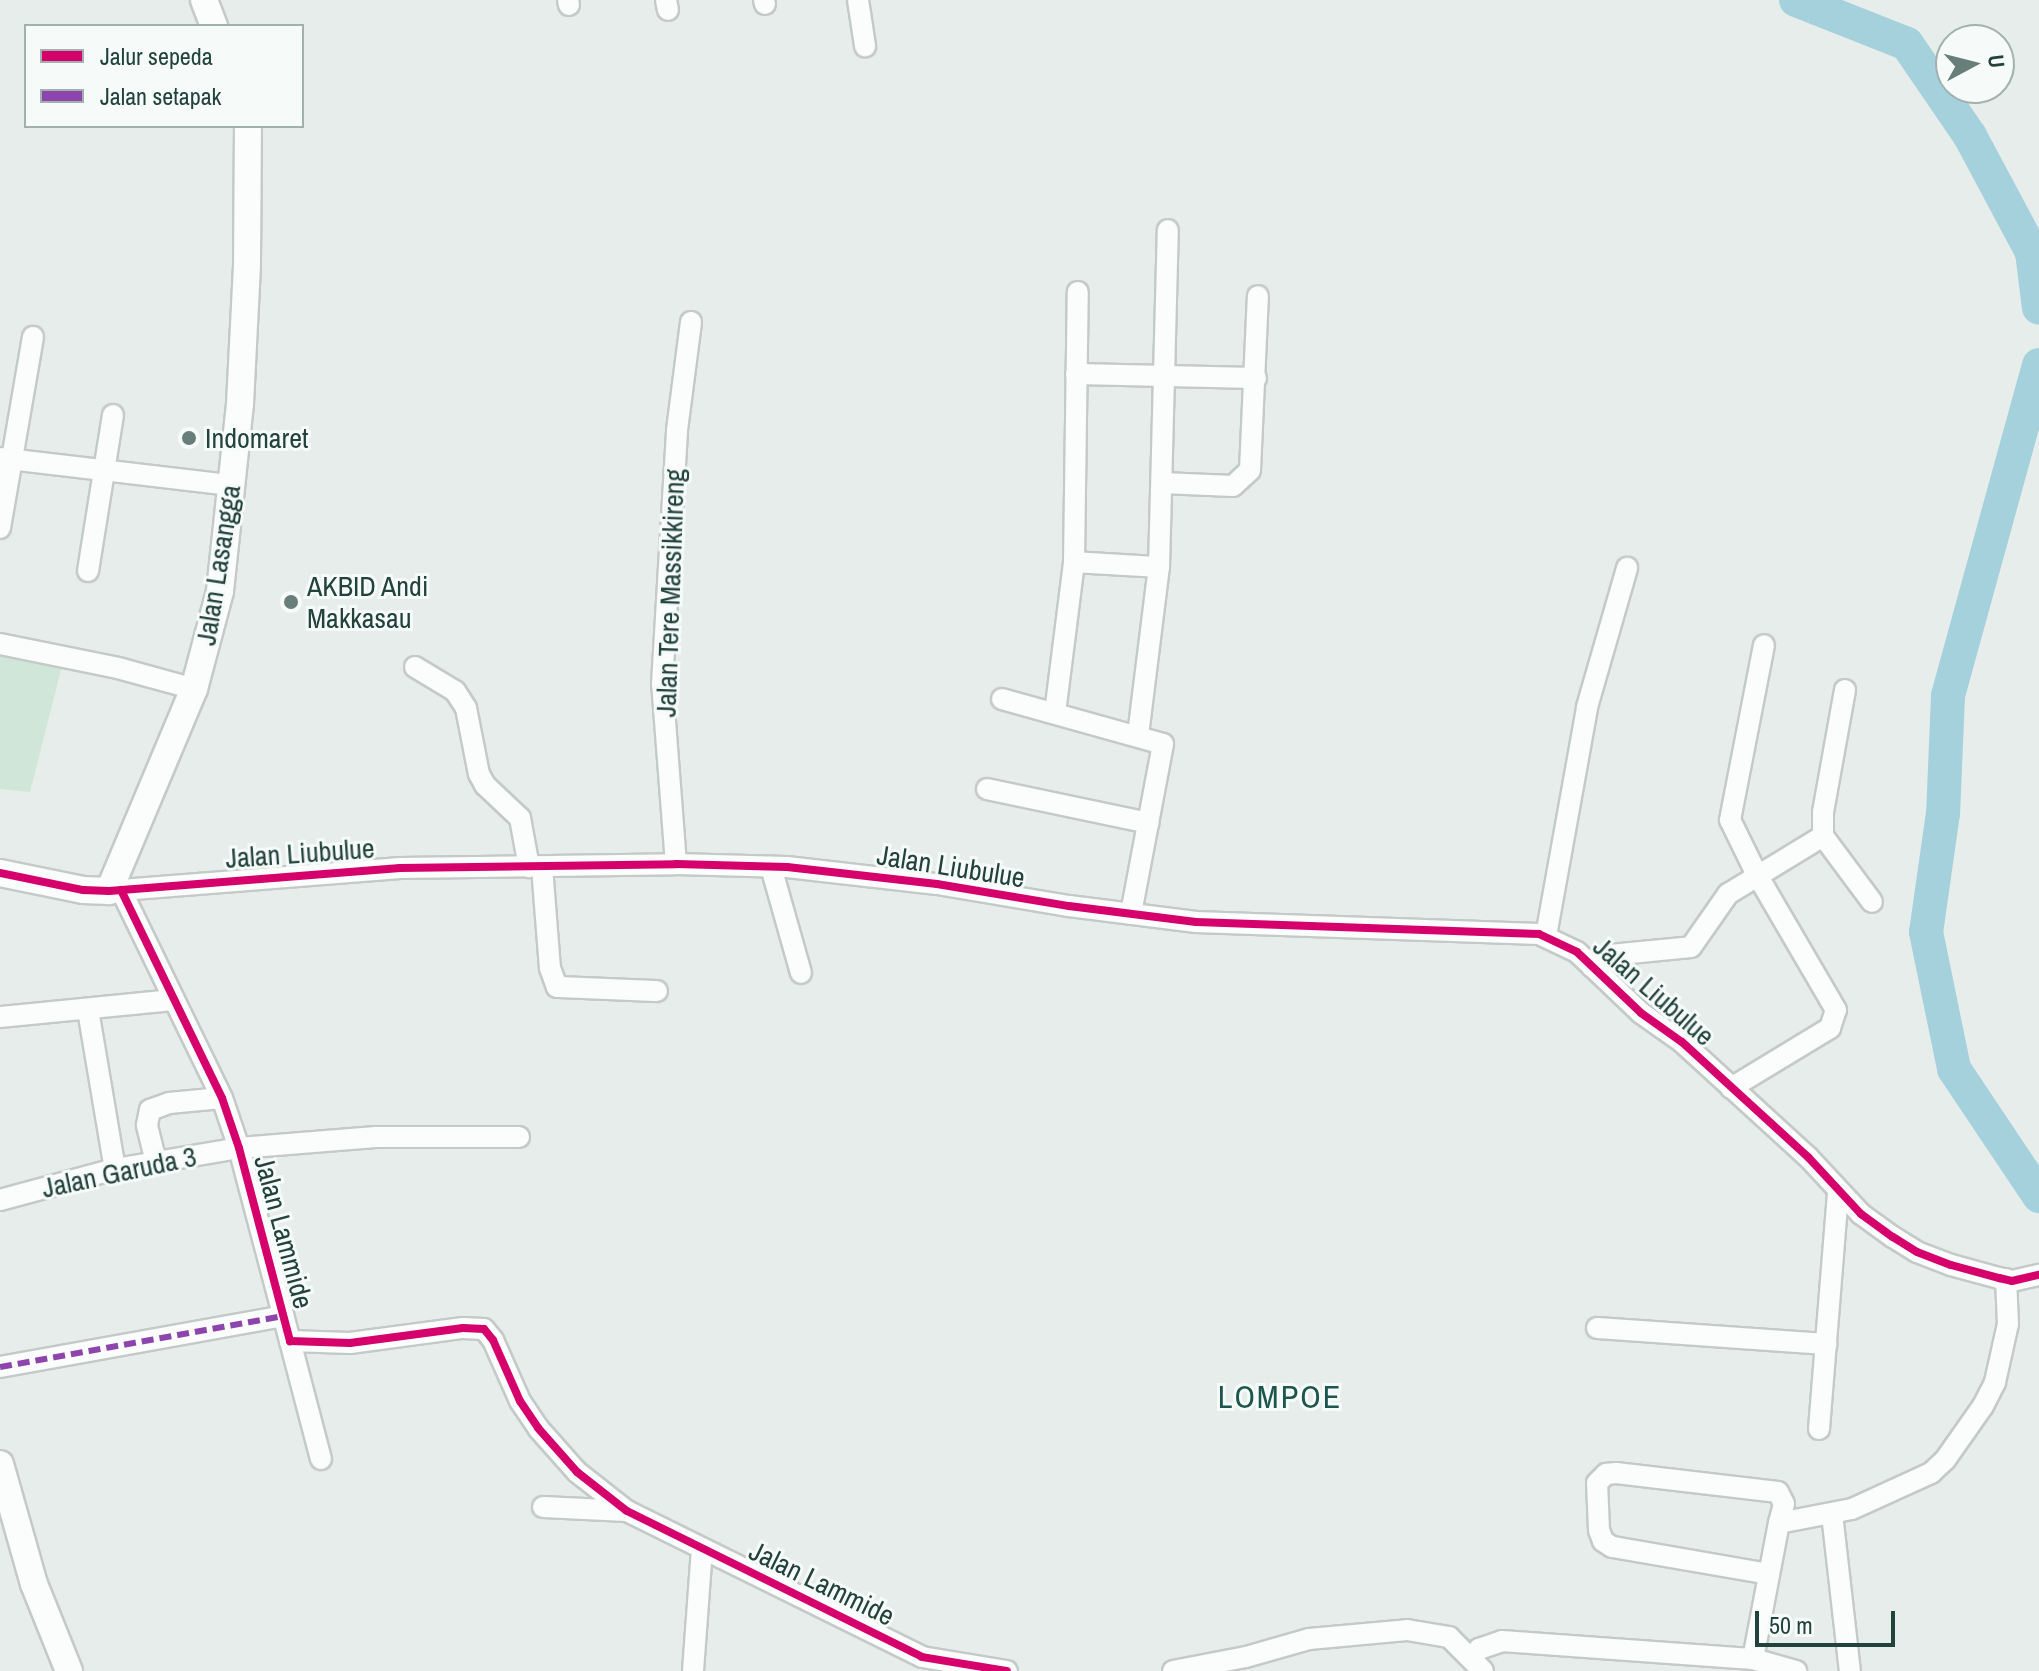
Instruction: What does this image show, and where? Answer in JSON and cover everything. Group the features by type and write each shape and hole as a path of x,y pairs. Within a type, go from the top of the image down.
{"street":[{"path":"204,0 213,24"},
{"path":"858,0 865,46"},
{"name":"Jalan Lasangga","path":"115,890 194,689 220,591 247,265 248,128"},
{"path":"1138,735 1159,567 1168,230"},
{"path":"1055,713 1074,562 1078,292"},
{"path":"1162,483 1233,486 1249,472 1258,296"},
{"name":"Jalan Tere Massikkireng","path":"676,864 662,684 676,444 691,322"},
{"path":"0,528 5,458 33,337"},
{"path":"1076,374 1256,378"},
{"path":"88,571 113,415"},
{"path":"5,458 231,485"},
{"path":"1074,562 1159,567"},
{"path":"1546,936 1587,707 1627,568"},
{"path":"0,644 118,668 194,689"},
{"path":"1731,1088 1830,1028 1836,1010 1757,875 1730,820 1764,645"},
{"path":"415,667 455,691 466,708 479,774 485,785 520,818 535,867 550,968 557,987 657,991"},
{"path":"1845,690 1823,812 1823,836 1872,902"},
{"path":"1002,699 1163,744 1131,914"},
{"path":"987,789 1148,823"},
{"path":"1592,967 1610,955 1691,947 1699,941 1728,894 1823,836"},
{"name":"Jalan Liubulue","path":"115,890 400,868 676,864 771,867 937,884 1196,922 1488,930 1546,936 1562,943 1641,1013 1682,1042 1808,1157 1867,1219 1917,1252 2006,1279"},
{"path":"771,867 801,973"},
{"path":"0,873 83,890 115,890"},
{"name":"Jalan Lammide","path":"115,890 222,1098 239,1148 290,1341 350,1343 463,1328 484,1329 493,1340 520,1401 538,1428 577,1472 627,1511 922,1657 1007,1671"},
{"path":"0,1017 173,1000"},
{"path":"88,1010 115,1169"},
{"path":"156,1162 147,1125 150,1110 169,1103 222,1098"},
{"name":"Jalan Garuda 3","path":"0,1200 115,1169 239,1148 376,1137 519,1137"},
{"path":"1819,1429 1838,1191"},
{"path":"1779,1523 1832,1514 1931,1473 1967,1432 1983,1406 2003,1353 2008,1324 2006,1279 2039,1275"},
{"path":"0,1367 283,1316"},
{"path":"1597,1328 1826,1344"},
{"path":"290,1341 321,1459"},
{"path":"0,1464 34,1584 69,1671"},
{"path":"1753,1659 1784,1504 1778,1492 1616,1473 1606,1474 1597,1483 1599,1530 1603,1541 1612,1547 1769,1574"},
{"path":"543,1507 627,1511"},
{"path":"1832,1514 1850,1671"},
{"path":"693,1671 702,1548"},
{"path":"1173,1671 1246,1657 1309,1639 1393,1631 1434,1632 1449,1637 1478,1664"},
{"path":"1478,1664 1479,1649 1502,1641 1753,1659 1796,1671"}],"green space":[{"path":"0,655 62,666 30,792 0,789"}],"waterway":[{"path":"1796,0 1907,44 1970,136 2032,252 2039,308"},
{"path":"2039,365 1948,696 1943,813 1926,932 1954,1069 2039,1196"}],"marked path":[{"path":"0,1367 283,1316"}],"cycle path":[{"path":"0,873 83,890 109,891 400,868 676,864 787,867 937,884 1069,906 1196,922 1539,934 1577,952 1641,1013 1682,1042 1808,1157 1861,1214 1893,1237 1917,1252 1999,1278 2012,1281 2039,1275"},
{"path":"121,890 222,1098 239,1148 290,1341 350,1343 463,1328 484,1329 493,1340 520,1401 538,1428 577,1472 627,1511 922,1657 1007,1671"}],"place":[{"name":"Indomaret","path":"189,438"},
{"name":"AKBID Andi Makkasau","path":"291,602"}],"district":[{"name":"LOMPOE","path":"1280,1397"}]}
